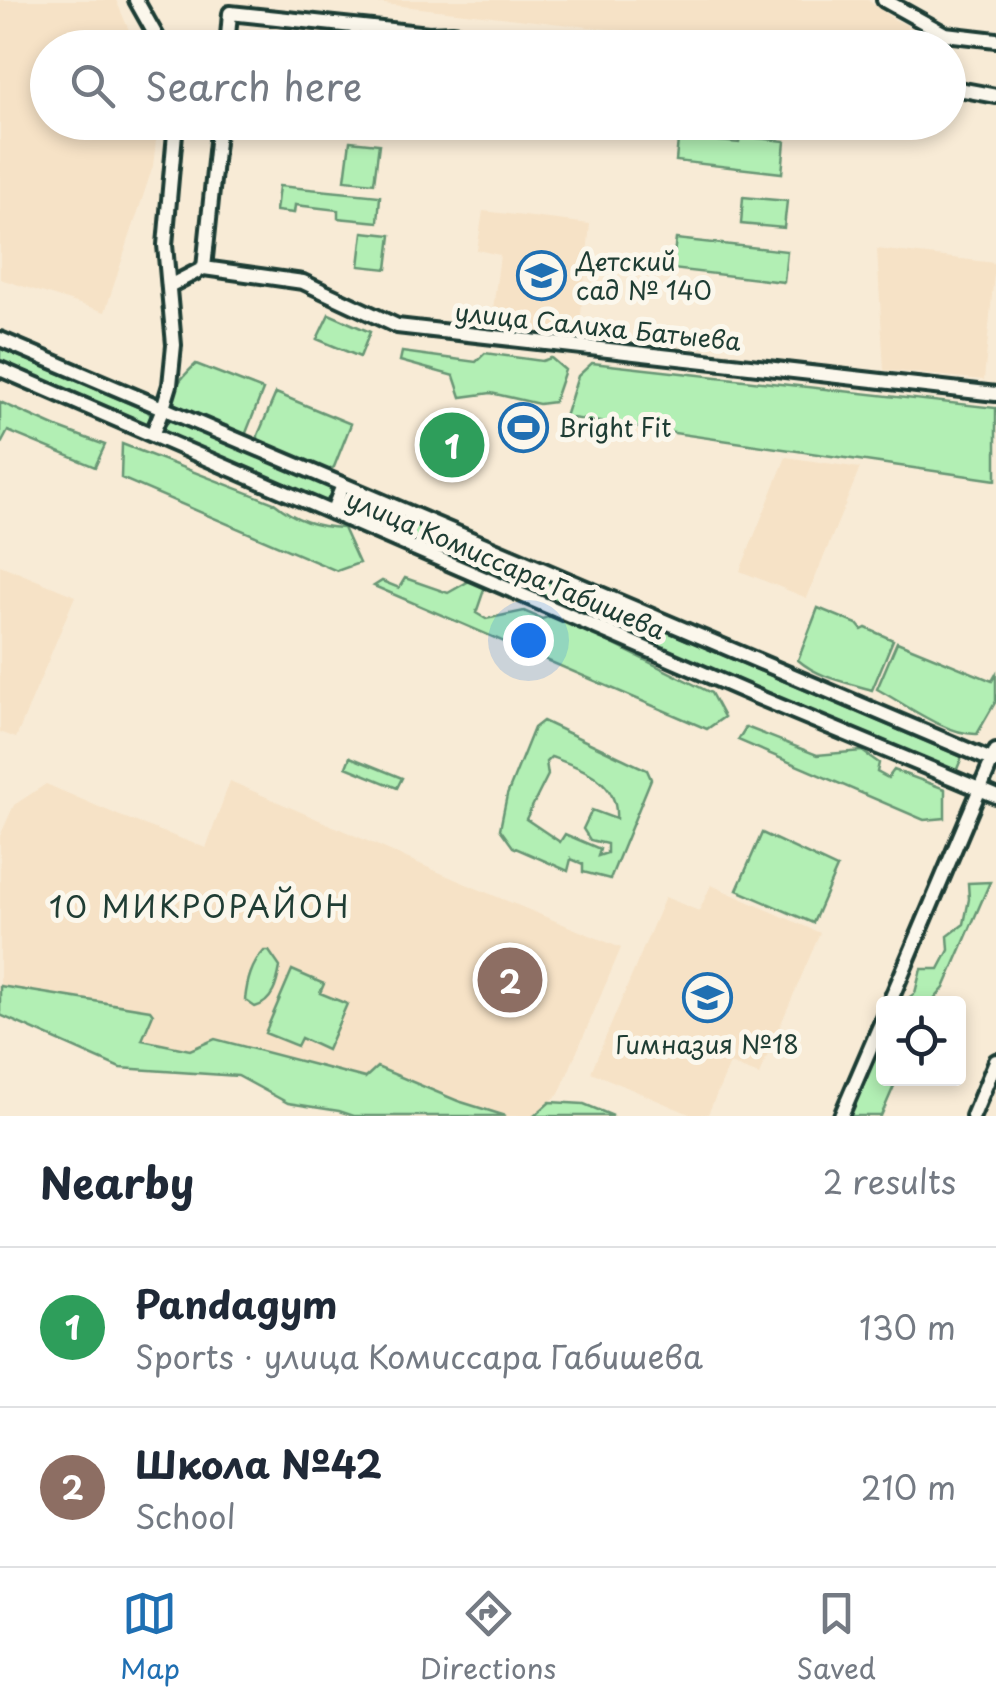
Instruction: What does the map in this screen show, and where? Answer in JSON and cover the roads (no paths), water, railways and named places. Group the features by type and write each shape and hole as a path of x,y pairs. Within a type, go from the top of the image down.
{"street":[{"path":"136,0 153,30"},
{"path":"884,0 938,30"},
{"path":"229,30 230,13 390,30"},
{"path":"966,36 996,40"},
{"path":"966,90 996,96"},
{"path":"152,435 170,385 174,344 165,246 174,140"},
{"path":"169,286 204,268 217,140"},
{"name":"улица Салиха Батыева","path":"204,268 303,282 397,326 996,394"},
{"name":"улица Комиссара Габишева","path":"0,340 994,758"},
{"name":"улица Комиссара Габишева","path":"0,369 752,695 996,796"},
{"path":"332,513 343,486"},
{"path":"892,996 994,758"},
{"path":"841,1116 876,1035"},
{"path":"973,1116 996,1061"}],"place":[{"name":"Детский сад № 140","path":"541,275"},
{"name":"Bright Fit","path":"523,427"},
{"name":"Pandagym","path":"452,445"},
{"name":"Школа №42","path":"510,980"},
{"name":"Гимназия №18","path":"707,998"}],"district":[{"name":"10 МИКРОРАЙОН","path":"200,905"}]}
